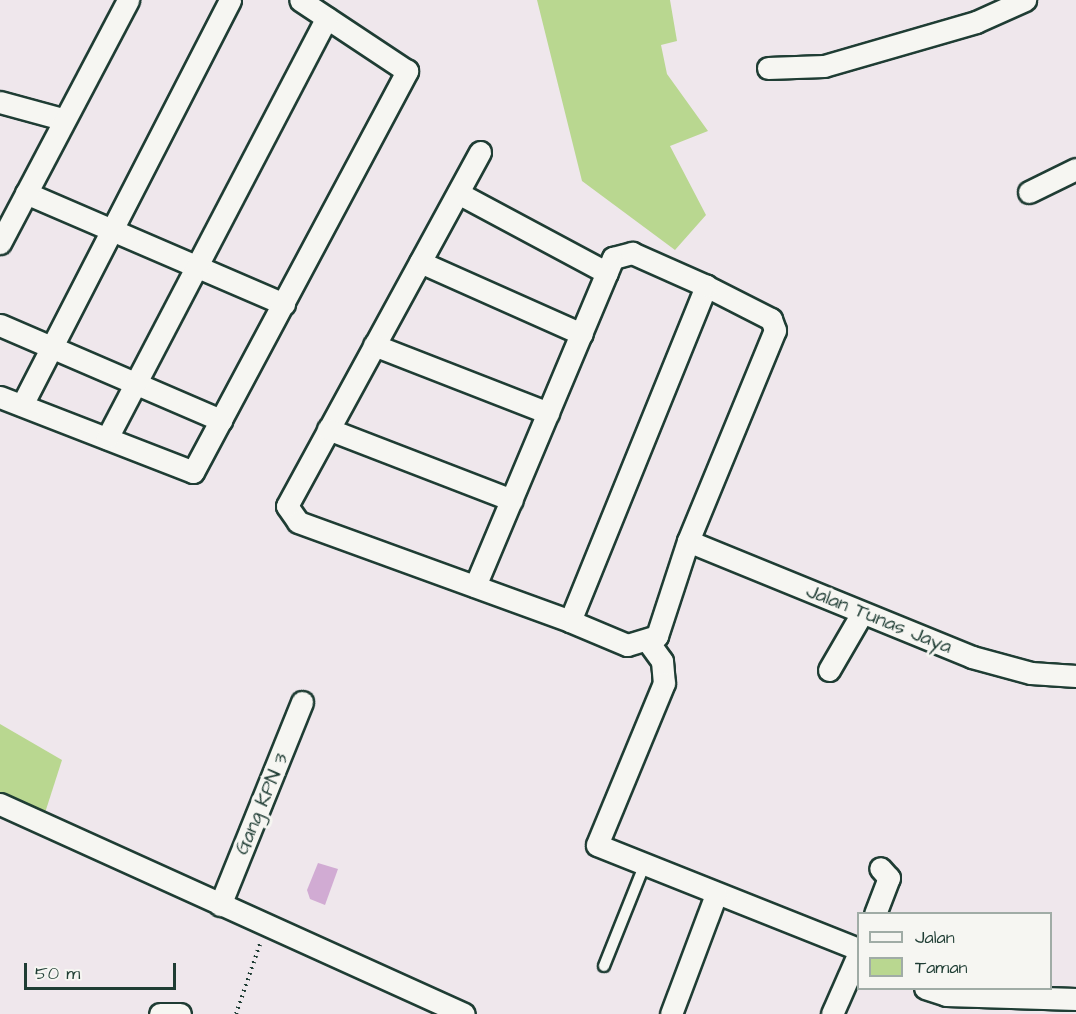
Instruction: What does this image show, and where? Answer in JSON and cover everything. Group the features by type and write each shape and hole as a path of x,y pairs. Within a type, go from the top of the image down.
{"street":[{"path":"0,243 62,119 79,100 128,0"},
{"path":"22,405 230,0"},
{"path":"0,397 192,472 407,71 300,0"},
{"path":"768,68 824,66 976,22 1025,0"},
{"path":"107,438 327,18"},
{"path":"0,102 62,119"},
{"path":"476,586 613,258 626,252 706,286 771,319 775,330 688,541 657,636 649,642 627,645 570,621 292,518 287,500 480,152"},
{"path":"1029,192 1076,169"},
{"path":"26,193 113,227 284,304"},
{"path":"458,193 607,273"},
{"path":"420,262 582,334"},
{"path":"570,621 706,286"},
{"path":"0,325 221,420"},
{"path":"374,345 548,413"},
{"path":"328,429 512,500"},
{"name":"Jalan Tunas Jaya","path":"688,541 972,657 1031,673 1076,676"},
{"path":"829,670 862,613"},
{"path":"649,642 662,662 664,683 597,845 644,866 857,949"},
{"name":"Gang KPN 3","path":"220,905 302,702"},
{"path":"0,804 464,1014"},
{"path":"876,912 889,878 880,868"},
{"path":"671,1014 716,894"},
{"path":"832,1014 857,957"},
{"path":"931,990 946,995 1076,999"},
{"path":"160,1014 180,1014"}],"lane":[{"path":"604,966 644,866"}],"path":[{"path":"236,1014 266,926"}],"green space":[{"path":"537,0 670,0 677,41 661,45 667,74 708,131 670,146 706,215 675,250 582,181"},
{"path":"0,724 62,760 44,816 0,795"}],"building":[{"path":"318,863 338,869 325,905 310,899 307,890"}]}
